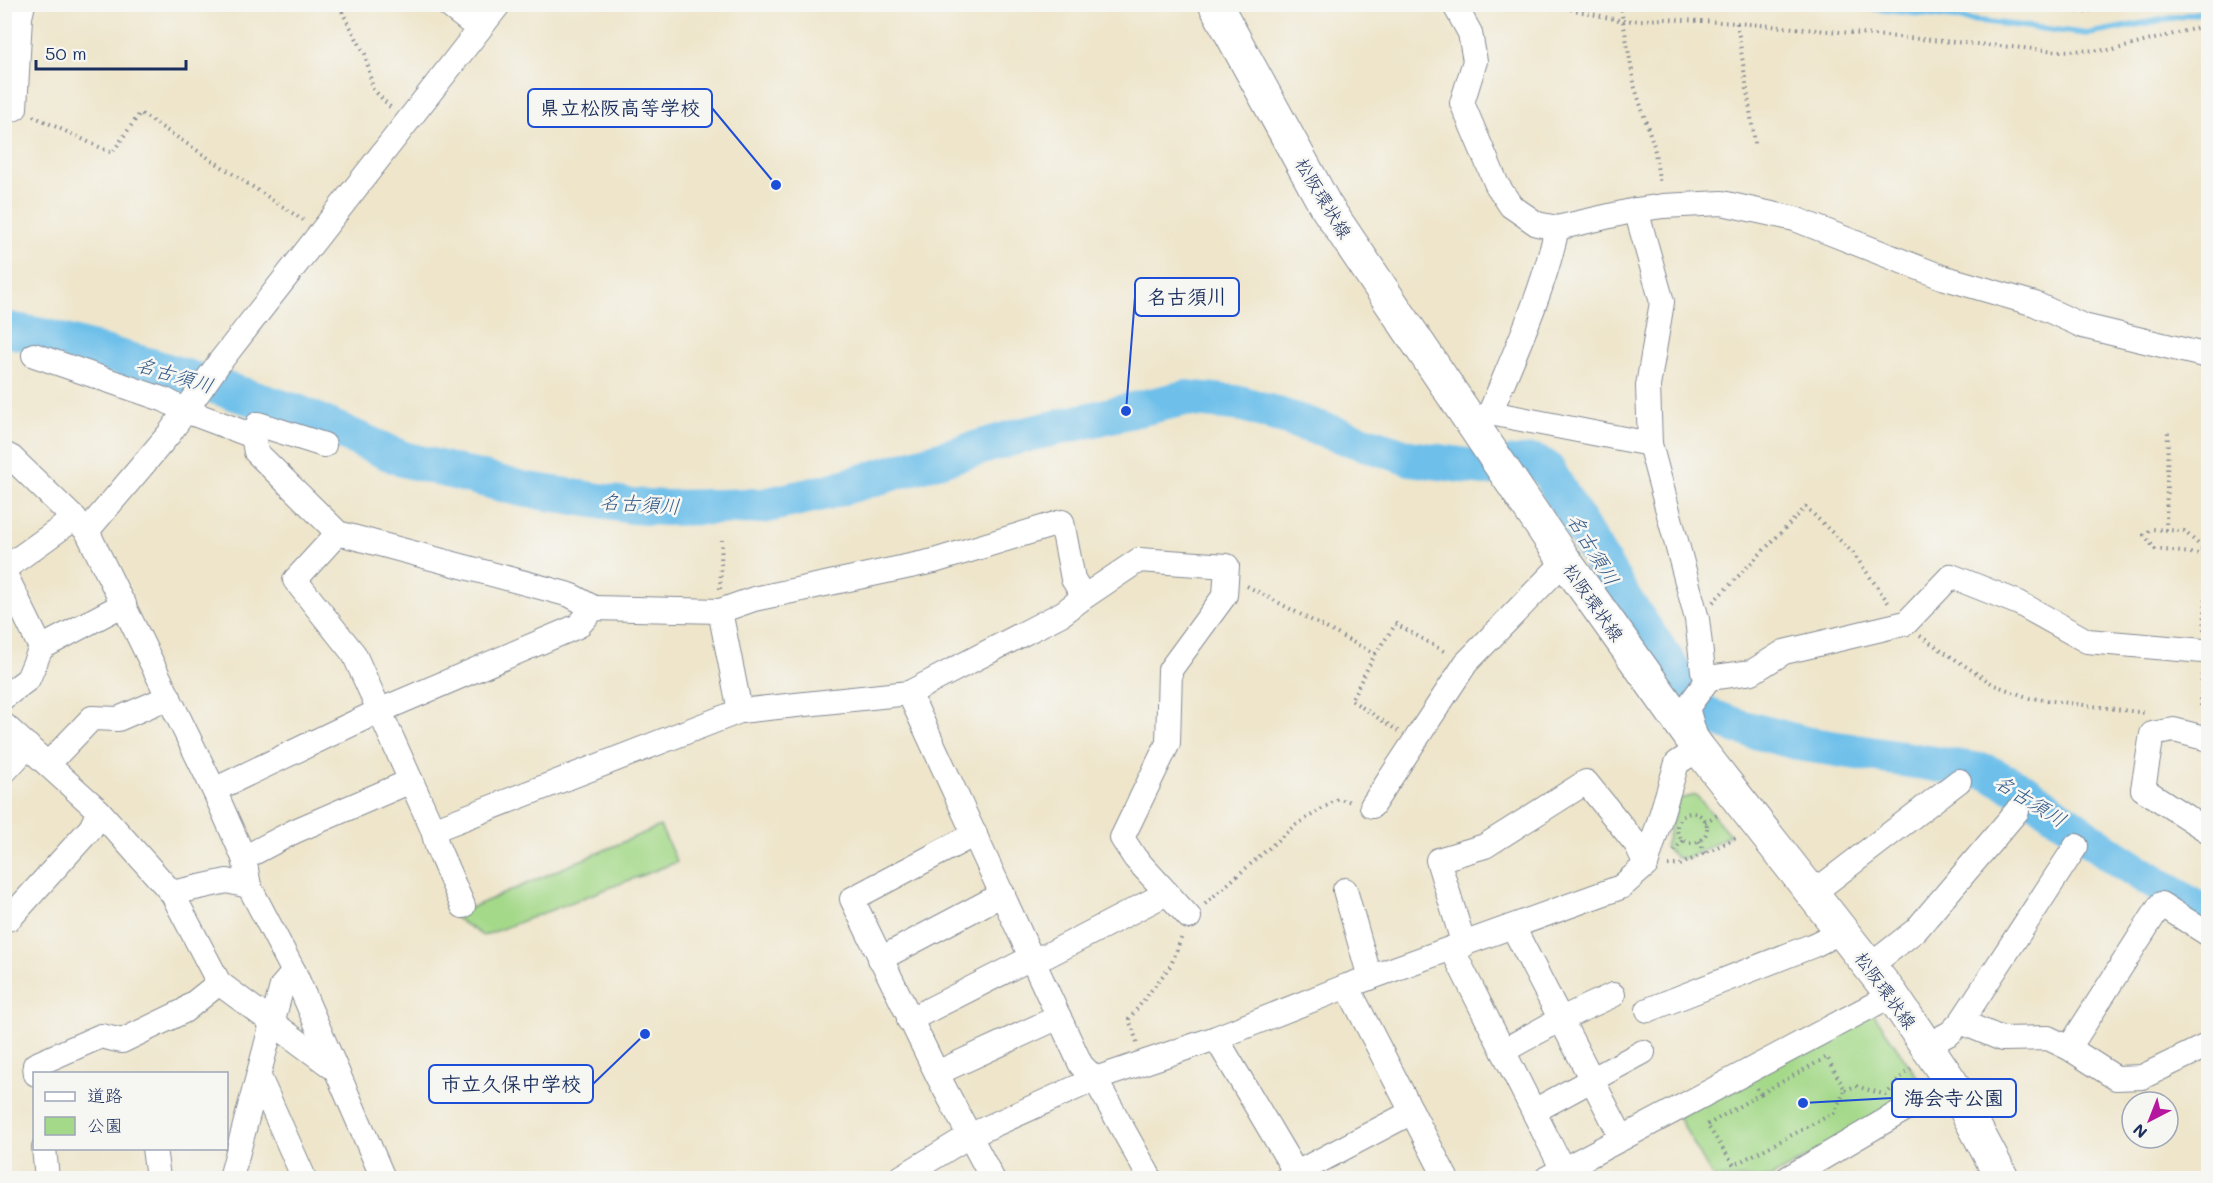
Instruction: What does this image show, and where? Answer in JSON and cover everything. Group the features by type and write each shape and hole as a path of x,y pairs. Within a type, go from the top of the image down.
{"main road":[{"name":"松阪環状線","path":"1215,4 1325,205 1481,424 1524,500 1699,749 1892,995 1922,1055 1951,1082 2002,1179"}],"street":[{"path":"10,111 23,4"},
{"path":"447,4 479,29"},
{"path":"41,648 4,571 81,524 169,434 219,363 499,4"},
{"path":"1454,4 1470,33 1474,62 1462,103 1497,185 1511,206 1537,224 1557,228 1636,210 1722,203 1795,219 1942,277 2034,304 2083,326 2208,356"},
{"path":"1636,210 1662,302 1648,386 1650,444 1697,619 1703,671 1709,678"},
{"path":"1557,228 1550,262 1535,306 1481,424 1650,444"},
{"path":"34,355 165,400 186,411 254,436"},
{"path":"324,445 258,424 254,436 256,452 338,533 570,595 594,608 720,611 754,599 934,561 1062,522 1073,579 1084,597"},
{"path":"4,454 12,458 81,524 124,604 214,790 244,858 249,886 294,972 382,1179"},
{"path":"338,533 295,580 354,654 433,830 437,846 463,906"},
{"path":"433,830 740,711 909,693 1063,613 1139,560 1227,566 1226,595 1170,670 1168,743 1122,838 1136,858 1189,917"},
{"path":"1372,806 1466,663 1565,561"},
{"path":"900,1179 969,1136 1095,1079 1216,1038 1347,986 1621,888 1646,865 1677,763 1699,749 1687,708 1709,678 1752,672 1784,652 1906,623 1951,576 2019,603 2087,641 2203,651"},
{"path":"4,697 28,679 41,648 124,604"},
{"path":"214,790 379,711 578,626 594,608"},
{"path":"720,611 740,711"},
{"path":"909,693 1081,1065 1095,1079 1150,1179"},
{"path":"48,764 92,718 118,719 169,697"},
{"path":"4,725 99,811 172,893 219,983 335,1069"},
{"path":"2208,740 2174,730 2152,734 2143,789 2208,831"},
{"path":"4,772 28,746"},
{"path":"1809,889 1826,882 1959,781"},
{"path":"244,858 295,831 411,782"},
{"path":"1646,865 1637,845 1586,782 1485,846 1438,860 1458,947 1503,1051 1534,1111 1559,1176 1622,1138 1892,995"},
{"path":"4,920 10,918 91,828 99,811"},
{"path":"1870,966 1916,930 2017,811"},
{"path":"975,834 852,899 909,1020 992,1179"},
{"path":"1922,1055 1961,1022 2076,846"},
{"path":"172,893 226,881 249,886"},
{"path":"1345,890 1370,978"},
{"path":"909,1020 1031,958 1046,956 1167,893"},
{"path":"880,959 1003,894"},
{"path":"2069,1048 2161,904 2208,934"},
{"path":"1513,927 1622,1138"},
{"path":"1648,1010 1814,945 1842,931"},
{"path":"231,1179 282,986 294,972"},
{"path":"36,1072 35,1065 101,1036 122,1041 184,1011 219,983"},
{"path":"1347,986 1446,1179"},
{"path":"1503,1051 1561,1019 1613,995"},
{"path":"937,1073 1059,1017"},
{"path":"1961,1022 2002,1039 2048,1038 2069,1048 2116,1078 2142,1077 2208,1045"},
{"path":"1216,1038 1294,1177 1412,1112"},
{"path":"1534,1111 1643,1052"},
{"path":"259,1077 304,1179"},
{"path":"1788,1179 1951,1082"},
{"path":"44,1150 47,1179"},
{"path":"154,1150 158,1179"}],"path":[{"path":"332,4 342,12 365,54 373,89 406,123"},
{"path":"342,12 349,4"},
{"path":"1547,4 1623,21 1665,19 1737,23 2057,51 2113,50 2208,25"},
{"path":"1620,4 1635,88 1654,147 1663,206"},
{"path":"1994,4 2083,12 2127,4"},
{"path":"1737,23 1755,144"},
{"path":"10,111 112,153 140,113 321,232"},
{"path":"2166,530 2168,430"},
{"path":"2200,706 2208,561 2204,549 2184,531 2152,529 2144,535 2155,549 2199,554 2204,549 2208,544"},
{"path":"720,611 722,540"},
{"path":"1226,595 1244,584 1375,654"},
{"path":"1414,741 1351,700 1375,654 1396,624 1466,663"},
{"path":"1145,1062 1129,1019 1171,965 1189,917 1294,826 1329,804 1338,799 1372,806"},
{"path":"1689,803 1690,813"},
{"path":"1705,822 1723,811"},
{"path":"1690,813 1698,815 1705,822 1707,829 1699,841 1689,843 1678,835 1678,821 1683,816 1690,813"},
{"path":"1646,865 1680,865 1738,837"},
{"path":"1699,841 1706,853"},
{"path":"1845,1090 1827,1057 1707,1125 1734,1165 1834,1113 1845,1090 1856,1086 1886,1095 1922,1055"},
{"path":"1748,1072 1760,1094"}],"green space":[{"path":"1696,795 1730,835 1688,858 1677,858 1665,847 1679,799"},
{"path":"660,826 677,862 483,936 452,916"},
{"path":"1873,1013 1927,1091 1770,1178 1713,1178 1678,1116"}],"waterway":[{"path":"1836,4 2088,34 2208,11"},
{"name":"名古須川","path":"4,329 47,337 151,366 299,413 403,459 522,489 632,506 665,508 763,506 827,492 1016,437 1185,398 1244,404 1410,458 1483,468 1535,462 1546,468 1623,597 1703,714 1743,728 1805,744 1987,772 2026,792 2115,857 2208,916"}],"place":[{"name":"県立松阪高等学校","path":"776,185"},
{"name":"名古須川","path":"1126,411"},
{"name":"市立久保中学校","path":"645,1034"},
{"name":"海会寺公園","path":"1803,1103"}]}
